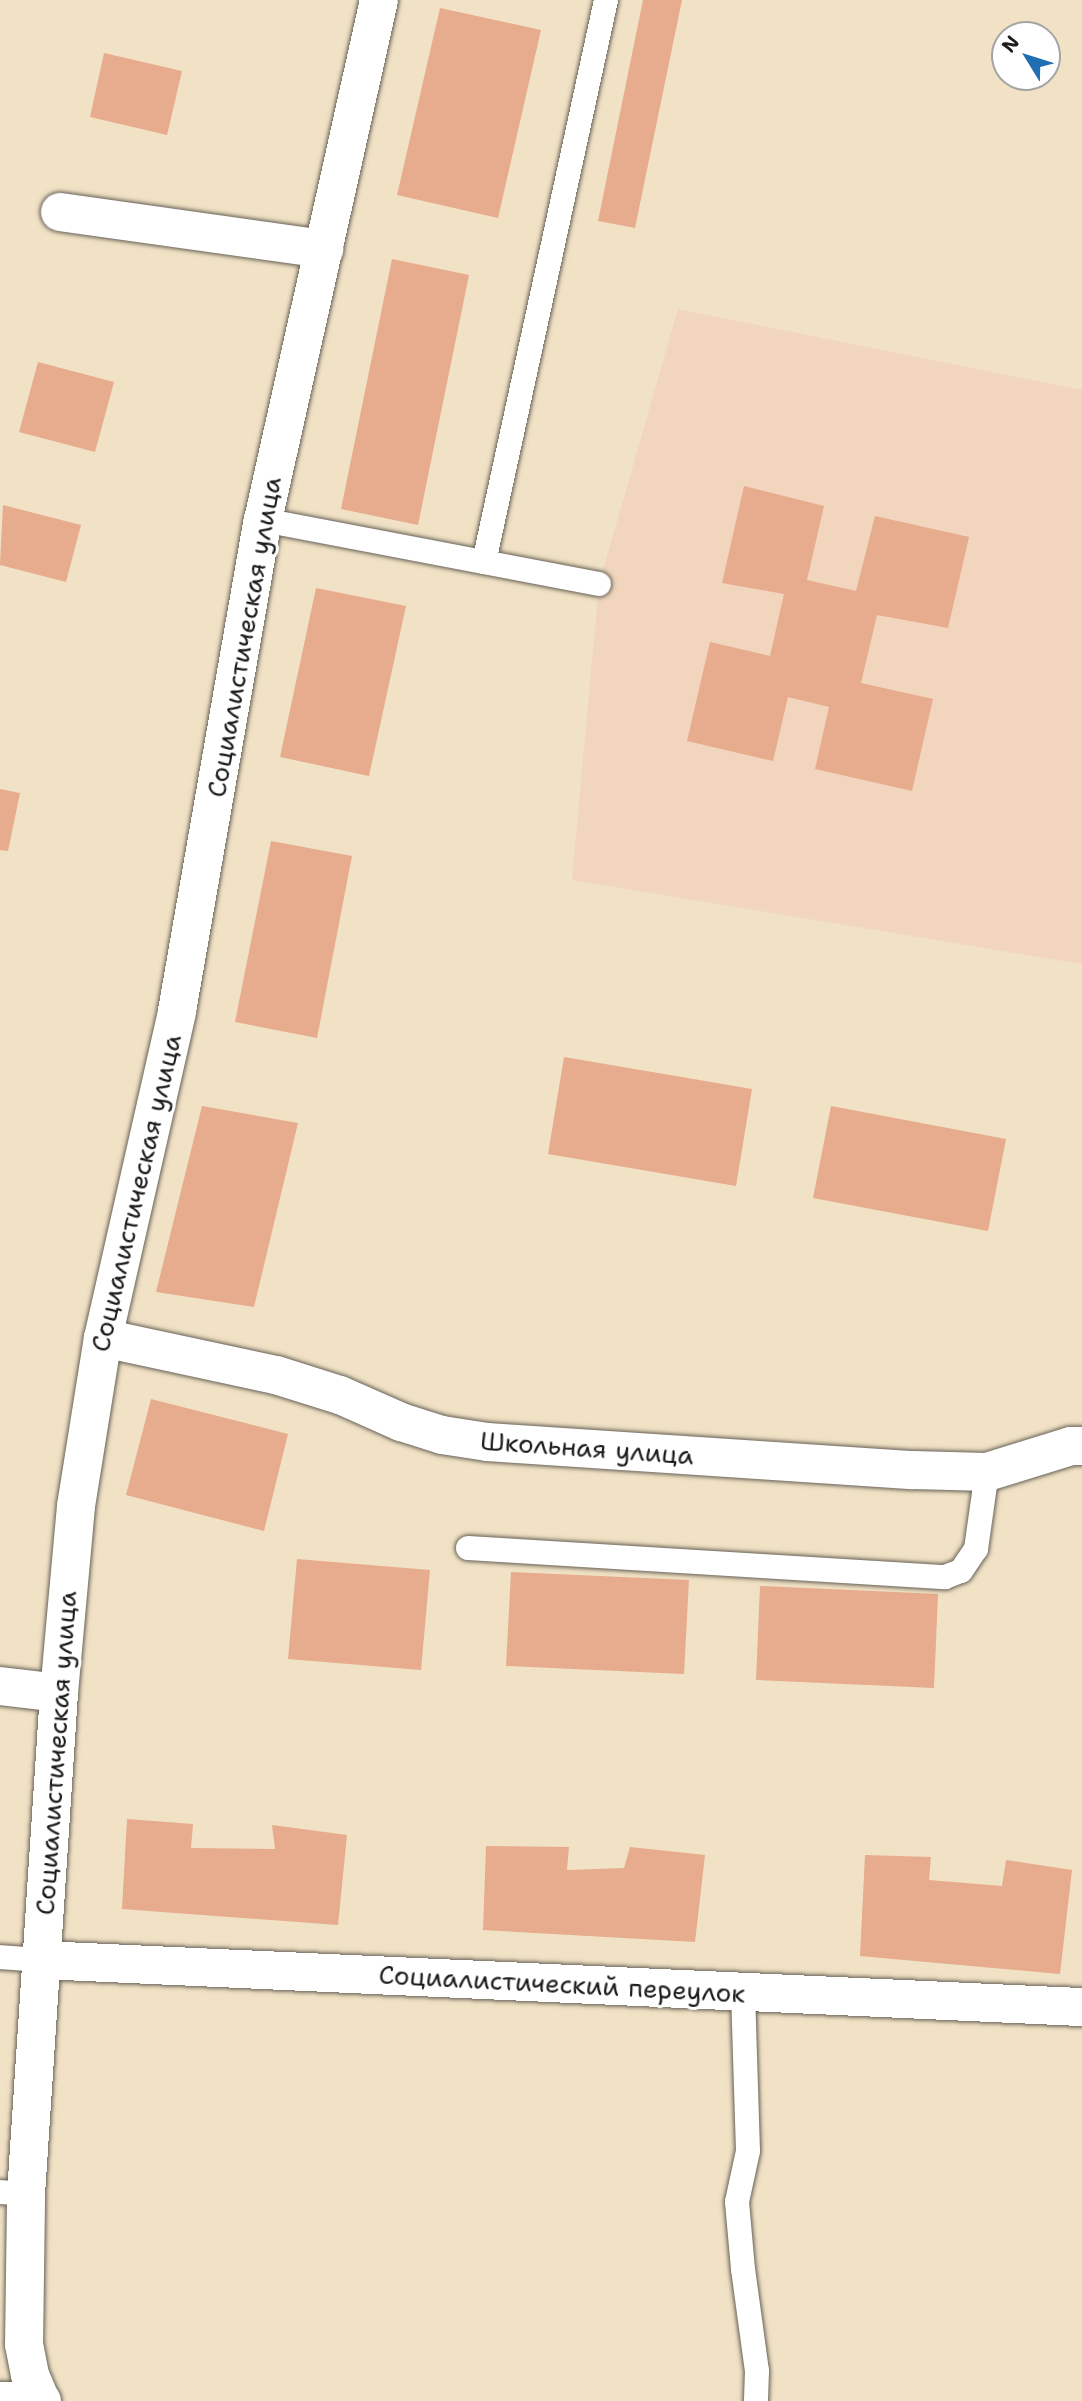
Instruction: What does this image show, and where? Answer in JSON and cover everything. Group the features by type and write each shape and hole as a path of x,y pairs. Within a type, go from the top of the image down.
{"street":[{"name":"Социалистическая улица","path":"42,2401 30,2375 24,2345 13,2193 41,1960 59,1693 76,1506 103,1338 177,1011 263,520 379,0"},
{"path":"60,212 324,249"},
{"name":"Школьная улица","path":"103,1338 276,1375 340,1395 401,1422 487,1443 913,1470 987,1472 1071,1446 1082,1446"},
{"path":"0,1686 59,1693"},
{"name":"Социалистический переулок","path":"41,1960 1082,2007"},
{"path":"0,2401 42,2401"}],"lane":[{"path":"484,562 606,0"},
{"path":"263,520 599,584"},
{"path":"468,1548 945,1577 961,1572 976,1549 987,1472"},
{"path":"0,1957 41,1960"},
{"path":"743,1992 748,2151 737,2202 757,2371 756,2401"}],"shaded area":[{"path":"678,309 1082,390 1082,964 572,880 599,584"}],"building":[{"path":"643,0 682,0 635,228 598,221"},
{"path":"440,8 541,30 498,218 397,195"},
{"path":"104,53 182,71 167,135 90,117"},
{"path":"392,259 469,275 418,525 341,509"},
{"path":"38,362 114,382 95,452 19,432"},
{"path":"744,486 824,506 807,580 856,591 875,516 969,537 948,628 877,615 861,683 933,699 912,791 815,769 829,707 788,697 773,761 687,741 710,642 770,656 784,594 722,583"},
{"path":"3,505 81,525 66,582 0,565"},
{"path":"316,588 406,606 369,776 280,757"},
{"path":"0,789 20,793 8,851 0,850"},
{"path":"271,841 352,856 317,1038 235,1022"},
{"path":"564,1057 752,1089 736,1186 548,1154"},
{"path":"202,1106 298,1123 254,1307 156,1292"},
{"path":"831,1106 1006,1139 988,1231 813,1198"},
{"path":"151,1399 288,1434 264,1531 126,1495"},
{"path":"297,1559 430,1570 421,1670 288,1659"},
{"path":"511,1572 689,1580 684,1674 506,1666"},
{"path":"760,1586 938,1594 934,1688 756,1680"},
{"path":"127,1819 193,1824 191,1848 275,1849 272,1825 347,1835 338,1925 122,1909"},
{"path":"486,1846 569,1847 567,1870 624,1868 630,1847 705,1855 695,1942 483,1930"},
{"path":"865,1855 931,1857 929,1880 1002,1886 1006,1860 1072,1870 1060,1974 860,1956"}]}
